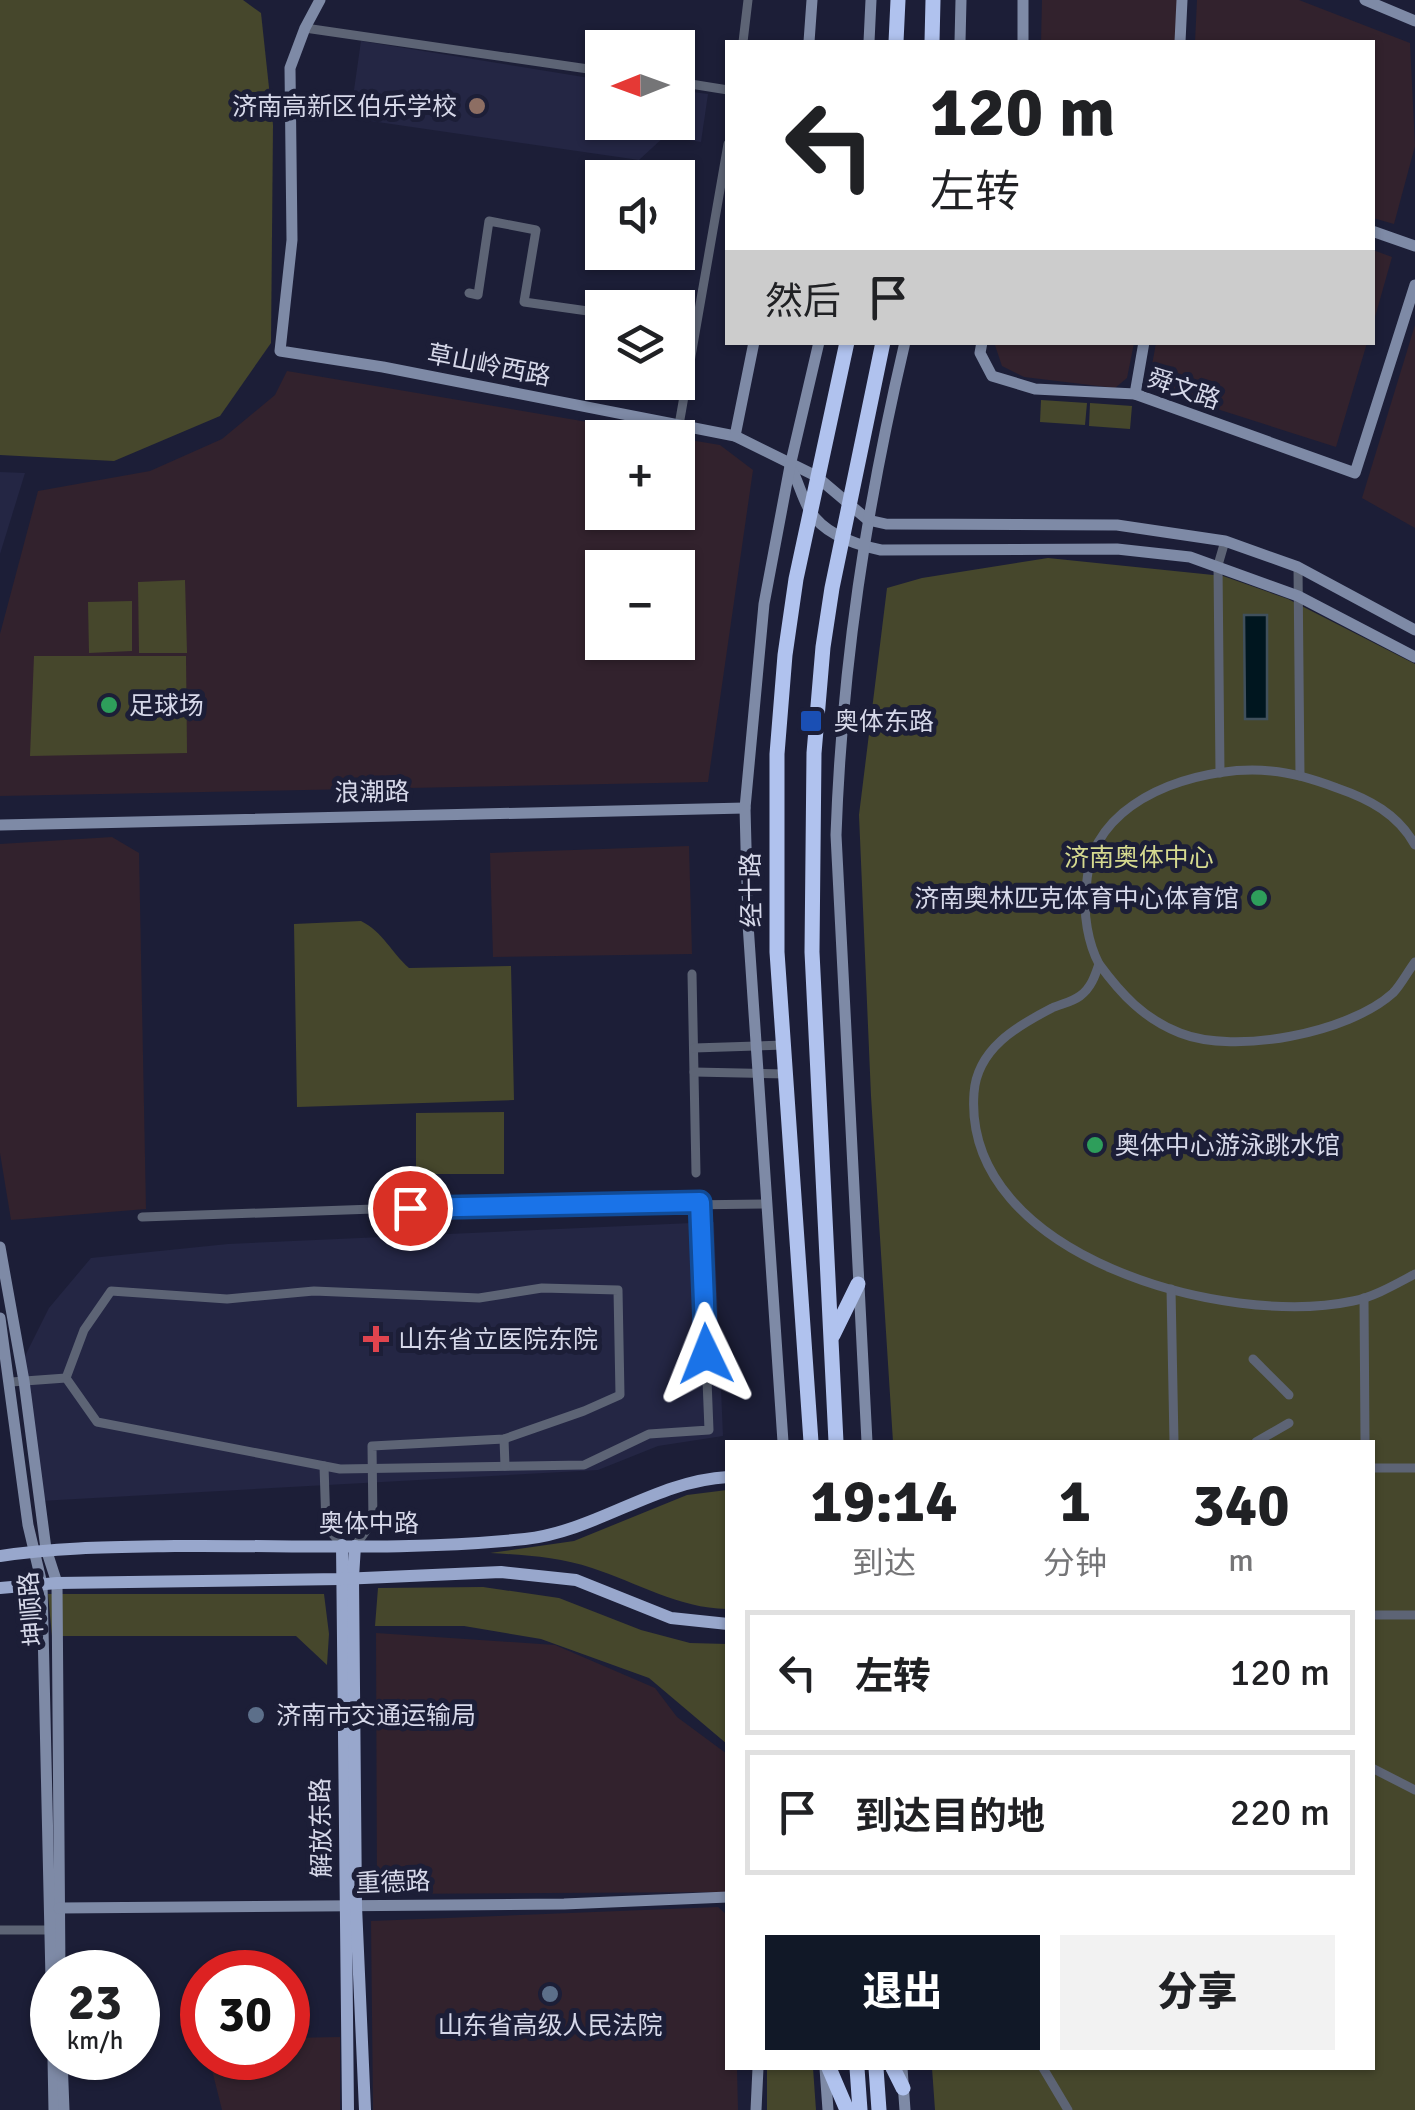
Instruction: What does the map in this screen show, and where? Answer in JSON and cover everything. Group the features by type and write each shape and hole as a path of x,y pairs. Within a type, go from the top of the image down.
{"highway":[{"path":"896,40 898,0"},
{"path":"932,40 933,0"},
{"name":"经十路","path":"812,1440 776,917 778,754 785,655 816,476 846,345"},
{"path":"836,1440 812,952 811,831 823,646 882,345"},
{"path":"831,1338 858,1284"},
{"path":"828,2070 848,2110"},
{"path":"857,2070 860,2110"},
{"path":"876,2070 879,2110"},
{"path":"894,2070 903,2088"}],"main road":[{"path":"305,28 320,0"},
{"path":"809,40 812,0"},
{"path":"870,40 871,0"},
{"path":"960,0 960,40"},
{"path":"1023,0 1023,40"},
{"path":"1180,40 1182,0"},
{"path":"1365,0 1415,21"},
{"name":"草山岭西路","path":"305,28 290,68 292,240 280,351 652,420"},
{"path":"1375,232 1415,246"},
{"name":"舜文路","path":"981,345 980,353 992,376 1035,389 1135,394 1355,474 1415,285"},
{"path":"735,436 753,345"},
{"name":"经十路","path":"783,1440 756,1046 745,808 764,604 818,345"},
{"path":"866,1440 836,836 847,659 863,546 903,345"},
{"path":"1135,394 1143,345"},
{"name":"草山岭西路","path":"695,428 735,436 790,466"},
{"path":"790,466 816,476 868,520 886,524 1117,525 1225,541 1298,567 1415,630"},
{"path":"790,466 811,514 843,538 863,546 881,550 1118,548 1190,557 1298,596 1415,656"},
{"name":"浪潮路","path":"0,825 745,808"},
{"name":"坤顺路","path":"0,1247 40,1550 50,1584 57,1950"},
{"name":"坤顺路","path":"0,1318 18,1381"},
{"name":"奥体中路","path":"0,1556 40,1550 449,1546 532,1538 594,1523 663,1490 702,1478 725,1476"},
{"name":"解放东路","path":"348,1546 348,2110"},
{"name":"奥体中路","path":"0,1588 501,1572 576,1580 671,1618 725,1624"},
{"name":"坤顺路","path":"50,1584 54,1950"},
{"name":"重德路","path":"59,1908 564,1904 725,1897"},
{"name":"解放东路","path":"350,1906 365,2110"},
{"path":"756,2110 758,2070"},
{"path":"827,2070 828,2110"},
{"path":"902,2070 905,2110"},
{"path":"53,2080 54,2110"},
{"path":"63,2080 64,2110"}],"street":[{"path":"744,40 748,0"},
{"path":"305,28 585,69"},
{"path":"695,85 725,90"},
{"path":"695,336 725,161"},
{"path":"469,294 478,295 489,221 536,230 524,302 585,311"},
{"path":"1220,773 1218,565 1225,541"},
{"path":"1298,567 1300,776"},
{"path":"1415,845 1392,815 1357,795 1300,776 1269,771 1220,773 1185,781 1126,810 1094,851 1084,904 1094,954 1126,1000 1182,1034 1203,1038 1300,1037 1354,1017 1393,992 1415,962"},
{"path":"1099,964 1092,984 1079,998 1012,1030 986,1056 974,1089 974,1122 981,1148 1005,1190 1051,1238 1110,1269 1171,1290 1269,1307 1352,1302 1415,1274"},
{"path":"692,974 696,1174"},
{"path":"694,1048 784,1045"},
{"path":"694,1072 786,1074"},
{"path":"142,1217 700,1202 767,1204"},
{"path":"66,1378 97,1422 324,1466 372,1469 584,1465 649,1434 709,1430 700,1202"},
{"path":"66,1378 84,1330 111,1291 228,1299 314,1291 479,1298 542,1288 618,1290 620,1394 584,1412 504,1439 372,1446 373,1521 348,1546 326,1526 324,1466"},
{"path":"1171,1290 1174,1440"},
{"path":"1364,1298 1365,1440"},
{"path":"1253,1359 1286,1393"},
{"path":"18,1381 66,1378"},
{"path":"1260,1440 1288,1424"},
{"path":"504,1439 505,1466"},
{"path":"1375,1468 1415,1468"},
{"path":"1375,1615 1415,1615"},
{"path":"1375,1770 1415,1790"},
{"path":"0,1930 55,1930"},
{"path":"1044,2070 1068,2110"}],"shaded area":[{"path":"1042,0 1179,0 1178,40 1041,40"},
{"path":"1197,0 1299,0 1410,43 1415,146 1394,224 1375,219 1375,40 1195,40"},
{"name":"济南高新区伯乐学校","path":"361,41 585,77 585,140 661,140 639,160 350,118"},
{"name":"济南高新区伯乐学校","path":"695,92 708,94 701,142 689,140 695,140"},
{"path":"1375,251 1392,257 1375,317"},
{"path":"1415,325 1415,528 1362,498"},
{"path":"995,345 1134,345 1127,378 1115,388 1024,377 1002,366"},
{"path":"1155,345 1366,345 1336,447 1148,387"},
{"path":"287,371 585,422 585,530 695,530 695,441 720,445 753,470 708,782 0,796 0,634 38,491 150,471 222,439 275,395"},
{"path":"0,472 25,473 0,554"},
{"path":"1244,615 1267,615 1267,719 1245,719"},
{"path":"112,837 139,853 146,1209 11,1220 0,1153 0,844"},
{"path":"689,846 692,954 493,957 490,853"},
{"name":"山东省立医院东院","path":"714,1222 723,1436 658,1446 598,1470 40,1501 18,1370 49,1308 91,1258 228,1244"},
{"path":"376,1633 555,1645 655,1688 677,1717 725,1753 725,1892 377,1894"},
{"name":"山东省高级人民法院","path":"718,1907 725,1913 725,2070 737,2070 738,2110 373,2110 371,1921"},
{"path":"340,2037 340,2110 222,2110 214,2080 310,2080 310,2038"}],"green space":[{"path":"0,0 243,0 261,13 273,125 271,343 220,416 114,461 0,455"},
{"path":"1041,400 1087,403 1085,425 1040,422"},
{"path":"1090,403 1132,406 1130,429 1089,426"},
{"name":"济南奥体中心","path":"1048,558 1223,576 1288,599 1415,664 1415,2110 935,2110 932,2070 1375,2070 1375,1440 893,1440 871,1096 859,815 887,588 922,578"},
{"path":"185,580 187,653 139,653 138,582"},
{"path":"132,601 132,651 89,653 88,602"},
{"name":"足球场","path":"34,656 186,656 187,753 30,756"},
{"path":"361,921 409,968 511,966 514,1100 297,1107 294,924"},
{"path":"504,1112 504,1174 416,1174 416,1113"},
{"path":"725,1490 725,1609 675,1600 567,1561 490,1553 574,1541 687,1495"},
{"path":"483,1587 559,1598 641,1630 690,1643 725,1644 725,1742 649,1678 541,1639 464,1626 375,1626 378,1588"},
{"path":"48,1594 324,1594 329,1634 327,1665 296,1636 52,1636"},
{"path":"767,2070 813,2070 816,2110 767,2110"}],"place":[{"name":"济南高新区伯乐学校","path":"477,106"},
{"name":"足球场","path":"109,705"},
{"name":"奥体东路","path":"811,721"},
{"name":"济南奥林匹克体育中心体育馆","path":"1259,898"},
{"name":"奥体中心游泳跳水馆","path":"1095,1145"},
{"name":"山东省立医院东院","path":"376,1339"},
{"name":"济南市交通运输局","path":"256,1715"},
{"name":"山东省高级人民法院","path":"550,1994"}],"route":[{"path":"410,1208 700,1202 706,1354"}]}
